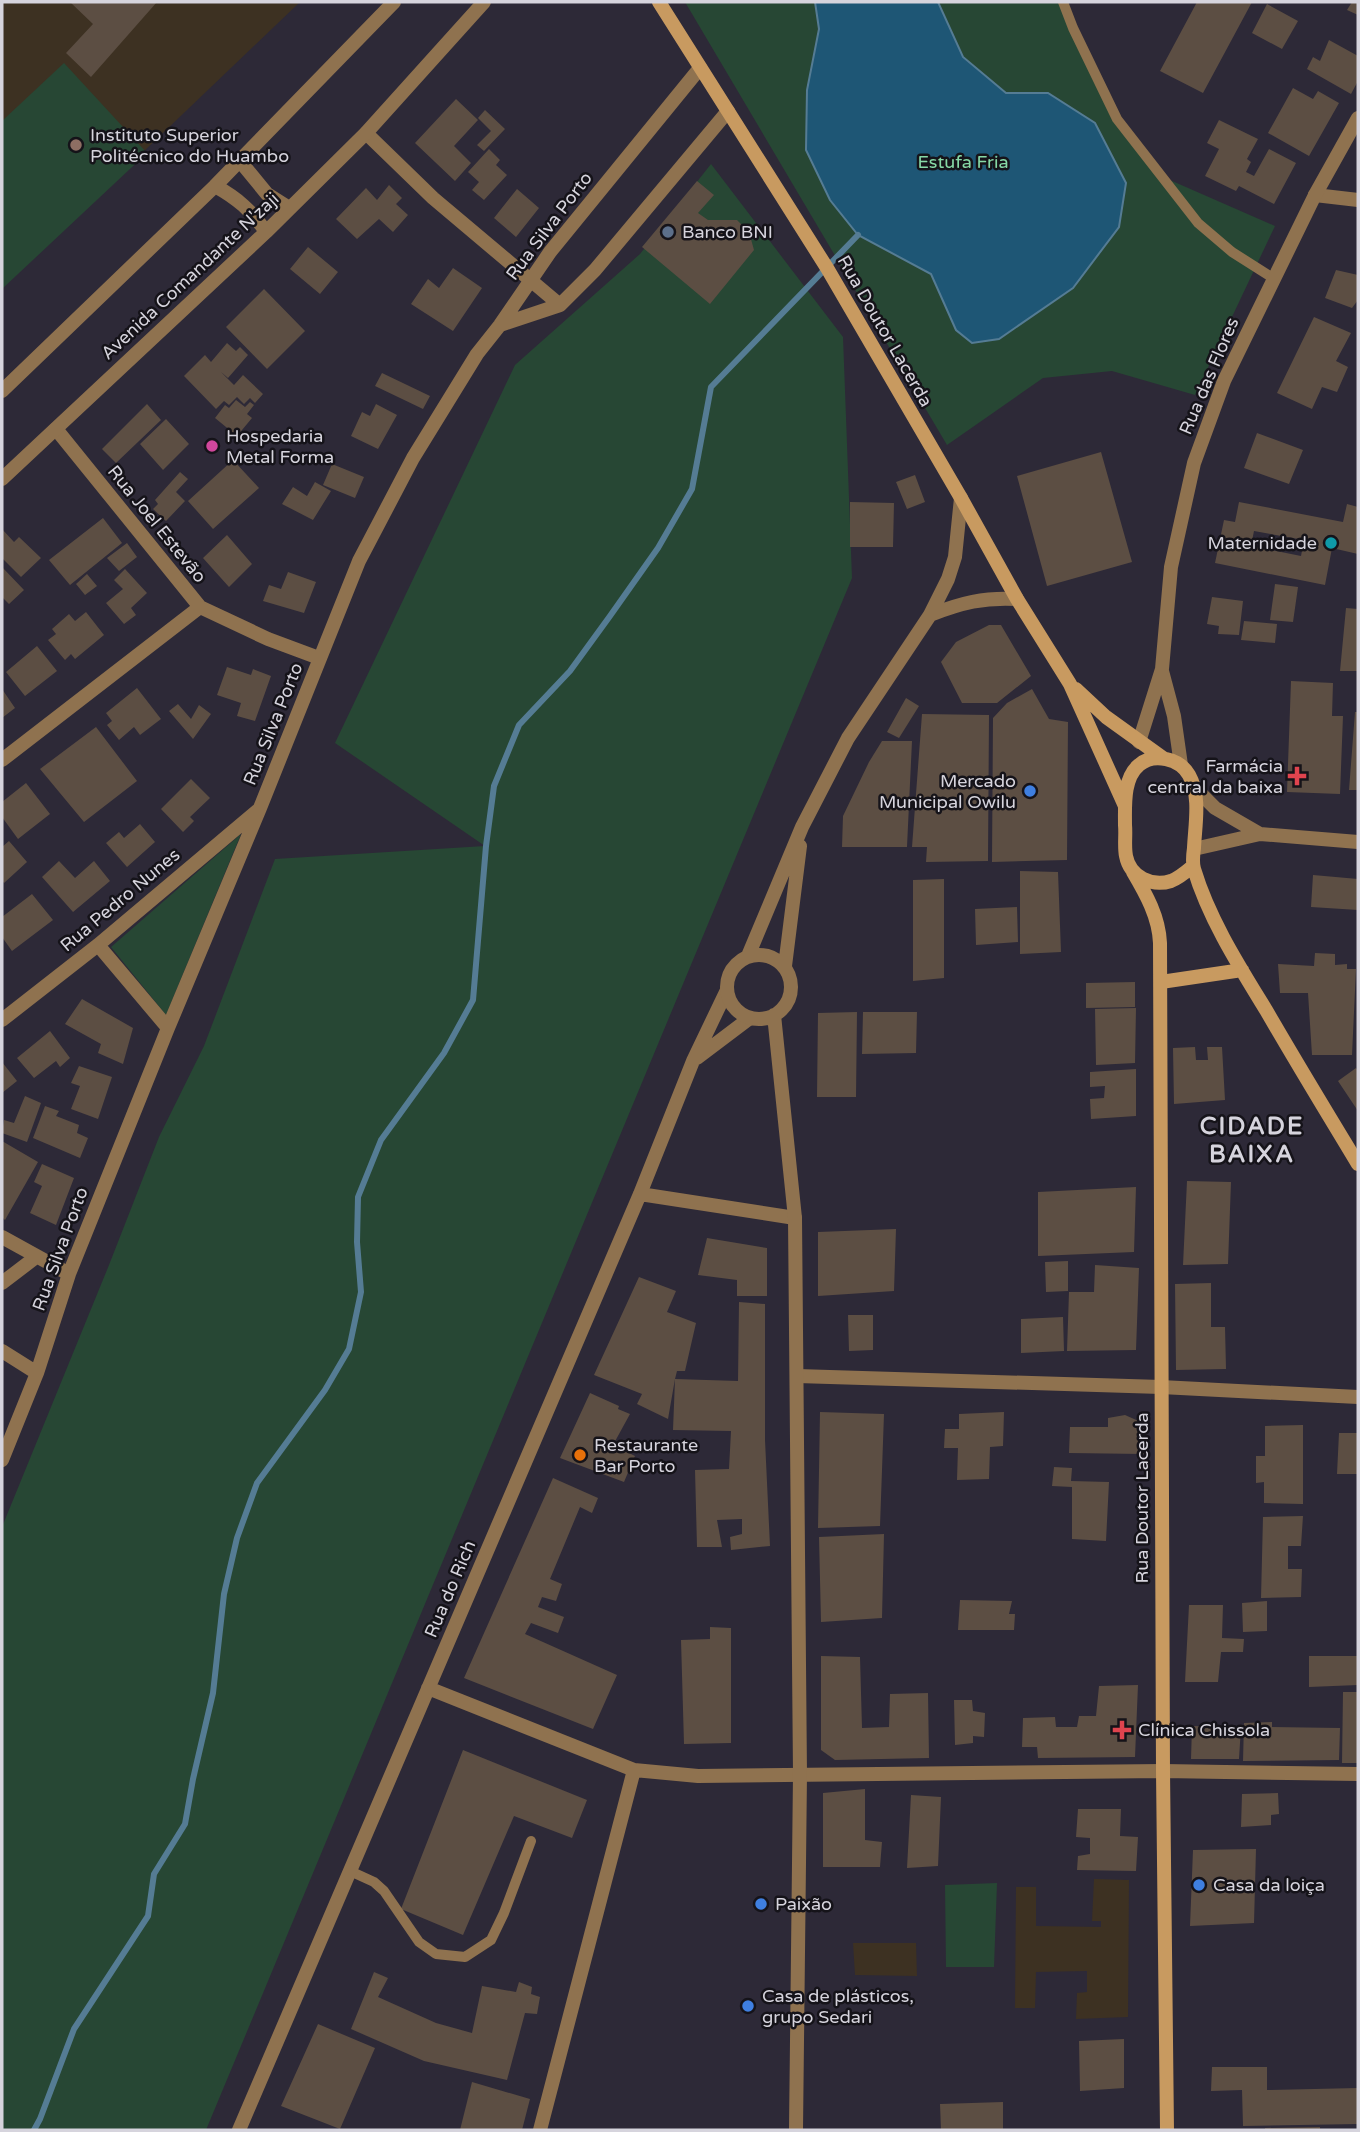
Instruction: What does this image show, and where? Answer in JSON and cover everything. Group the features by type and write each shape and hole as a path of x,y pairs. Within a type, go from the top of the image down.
{"main road":[{"name":"Rua Doutor Lacerda","path":"659,2 827,268 1017,599 1070,684 1125,807"},
{"name":"Rua Doutor Lacerda","path":"1070,684 1106,717 1163,758"},
{"name":"Rua Doutor Lacerda","path":"1139,742 1125,807 1126,858 1149,900 1160,936 1161,982 1163,1771 1167,2130"},
{"path":"1130,776 1139,765 1151,759 1163,758 1181,765 1188,773 1196,789 1193,866 1213,916 1242,970 1358,1164"},
{"path":"1133,872 1156,884 1172,880 1193,866"},
{"path":"1161,982 1242,970"}],"street":[{"path":"378,20 379,2"},
{"path":"2,391 215,187 394,2"},
{"name":"Avenida Comandante N'zaji","path":"2,479 266,232 366,133 484,2"},
{"name":"Rua Silva Porto","path":"2,1460 37,1373 69,1274 359,561 413,458 477,354 550,252 700,68"},
{"path":"500,325 560,305 595,270 727,111"},
{"name":"Rua das Flores","path":"1139,742 1162,669 1171,567 1194,464 1224,381 1315,195 1358,118"},
{"path":"366,133 433,198 560,305"},
{"path":"240,162 267,194 289,208"},
{"path":"215,187 231,194 244,205 266,232"},
{"path":"1315,195 1358,200"},
{"name":"Rua Joel Estevão","path":"56,429 200,607 268,639 320,658"},
{"path":"748,956 768,956 785,967 790,976 790,997 783,1008 762,1019 750,1018 738,1012 727,990 728,979 732,970 748,956 802,827 848,738 930,615 948,579 956,557 961,498"},
{"path":"930,615 957,605 993,597 1017,599"},
{"path":"2,760 200,607"},
{"name":"Rua das Flores","path":"1162,669 1174,716 1181,765"},
{"path":"1196,789 1215,808 1259,834"},
{"name":"Rua Pedro Nunes","path":"2,1020 98,944 260,808"},
{"path":"785,967 802,827"},
{"path":"1194,849 1259,834 1358,842"},
{"path":"98,944 168,1028"},
{"name":"Rua do Rich","path":"239,2130 639,1194 693,1061 727,990"},
{"path":"774,1015 794,1218 800,1774 796,2130"},
{"path":"693,1061 750,1018"},
{"path":"639,1194 794,1218"},
{"path":"2,1237 69,1274"},
{"path":"2,1283 36,1257"},
{"path":"2,1351 37,1373"},
{"path":"797,1376 1161,1387 1358,1397"},
{"path":"428,1688 635,1770 698,1776 1163,1771 1358,1774"},
{"path":"540,2130 635,1770"}],"lane":[{"path":"1063,2 1117,119 1198,223 1232,252 1273,278"},
{"path":"350,1871 374,1882 384,1891 419,1942 436,1954 465,1957 491,1940 531,1841"}],"shaded area":[{"name":"Instituto Superior Politécnico do Huambo","path":"2,2 300,2 2,287"},
{"path":"1094,1879 1129,1880 1128,2017 1076,2019 1077,1993 1087,1992 1087,1971 1036,1972 1035,2008 1015,2008 1016,1887 1036,1887 1036,1926 1101,1927 1101,1921 1092,1921"},
{"path":"853,1943 916,1943 917,1976 855,1975"}],"green space":[{"name":"Estufa Fria","path":"685,2 1063,2 1117,119 1163,177 1275,226 1195,395 1112,371 1043,378 947,445"},
{"path":"64,63 147,153 2,289 2,121"},
{"path":"711,164 843,337 852,578 206,2130 2,2130 2,1527 159,1137 204,1046 275,859 485,846 335,743 515,365 640,254"},
{"path":"241,834 166,1015 111,947"},
{"path":"997,1883 994,1967 946,1967 945,1885"}],"water":[{"path":"815,2 938,2 963,57 1006,93 1048,93 1095,123 1126,183 1119,227 1073,288 999,339 972,343 956,330 931,274 858,235 830,200 806,150 807,90 819,29"}],"building":[{"path":"70,2 157,2 91,77 66,53 93,24"},
{"path":"1197,2 1252,2 1203,93 1160,71"},
{"path":"1352,2 1358,2 1358,15 1347,10"},
{"path":"1267,4 1298,21 1282,49 1252,33"},
{"path":"1329,40 1358,56 1358,81 1351,94 1307,69 1313,57 1320,61"},
{"path":"1293,88 1313,99 1318,91 1339,103 1309,156 1268,133"},
{"path":"456,99 478,120 454,146 471,163 455,181 415,143"},
{"path":"485,110 505,129 484,151 477,145 491,131 478,118"},
{"path":"1219,120 1258,139 1247,159 1251,162 1246,172 1254,176 1269,149 1296,163 1274,204 1239,186 1236,191 1205,176 1219,149 1207,143"},
{"path":"489,149 500,160 496,165 507,175 484,200 472,190 479,182 468,172"},
{"path":"697,181 714,195 698,213 708,220 737,220 749,232 754,250 710,304 642,247"},
{"path":"389,185 402,198 396,204 408,215 393,232 379,219 357,239 336,219 366,188 377,200"},
{"path":"517,189 539,208 516,237 494,218"},
{"path":"308,247 338,272 320,294 290,269"},
{"path":"453,268 482,288 453,331 411,304 428,279 439,288"},
{"path":"1336,270 1358,275 1358,300 1352,308 1325,298"},
{"path":"264,289 305,331 267,369 226,327"},
{"path":"1314,317 1351,333 1336,361 1348,367 1337,392 1322,387 1312,409 1277,393"},
{"path":"227,343 236,351 240,347 248,355 228,378 221,372 234,385 243,375 263,394 255,403 250,398 244,404 237,397 229,405 224,401 216,409 184,376 205,355 211,362"},
{"path":"382,373 430,396 423,409 375,386"},
{"path":"236,400 245,407 250,402 254,405 247,414 252,418 237,436 215,418 225,405 229,408"},
{"path":"147,404 161,420 116,463 102,449"},
{"path":"376,404 397,415 378,449 351,436 362,412 370,416"},
{"path":"166,419 189,444 163,470 140,444"},
{"path":"1257,433 1303,450 1289,484 1244,468"},
{"path":"1101,452 1132,562 1047,586 1017,476"},
{"path":"233,460 259,488 213,529 188,501"},
{"path":"332,464 364,477 355,498 323,485"},
{"path":"180,472 188,479 176,492 185,501 166,521 153,509 158,504 155,500"},
{"path":"915,475 925,502 907,509 896,482"},
{"path":"315,482 331,491 313,520 282,504 293,487 307,496"},
{"path":"850,502 894,503 893,547 850,547"},
{"name":"Maternidade","path":"1239,502 1343,522 1347,504 1358,507 1358,554 1332,548 1325,585 1215,563 1224,520 1235,522","holes":["1254,531 1304,540 1301,556 1251,546"]},
{"path":"103,518 122,543 70,585 49,560"},
{"path":"2,529 14,542 19,537 41,558 21,577 2,558"},
{"path":"227,535 252,564 229,587 203,558"},
{"path":"127,543 137,557 119,571 107,558"},
{"path":"2,567 24,590 9,604 2,597"},
{"path":"125,569 147,593 131,608 136,615 124,624 106,603 123,589 114,580"},
{"path":"288,572 316,582 304,613 263,601 269,585 281,589"},
{"path":"87,574 97,586 85,595 76,584"},
{"path":"1275,584 1298,587 1293,622 1270,620"},
{"path":"1212,597 1243,601 1239,635 1218,634 1219,626 1207,624"},
{"path":"1346,608 1358,609 1358,671 1340,671"},
{"path":"86,612 104,635 75,659 71,654 65,660 48,640 56,634 52,629 69,614 75,621"},
{"path":"1244,621 1277,624 1275,643 1241,640"},
{"path":"989,625 1001,625 1031,676 997,703 962,703 941,662 956,642"},
{"path":"37,646 57,671 25,696 6,672"},
{"path":"227,667 251,675 253,669 271,676 255,721 237,716 241,703 217,695"},
{"path":"1291,681 1333,683 1332,716 1343,716 1340,794 1287,792"},
{"path":"137,688 161,719 140,735 134,727 119,740 107,725 112,721 106,713"},
{"path":"2,689 15,708 2,718"},
{"name":"Mercado Municipal Owilu","path":"1032,689 1049,719 1068,722 1067,860 992,862 993,718 1007,703"},
{"path":"906,698 919,706 899,738 887,732"},
{"path":"178,704 191,719 199,705 211,714 193,739 169,711"},
{"path":"1355,712 1358,712 1358,790 1349,790"},
{"path":"922,714 989,715 988,861 926,862 927,847 912,847"},
{"path":"96,727 137,781 84,822 40,769"},
{"path":"882,741 912,741 907,847 842,847 843,816"},
{"path":"191,779 210,798 190,817 194,821 183,832 161,809"},
{"path":"26,783 50,814 18,839 2,817 2,802"},
{"path":"140,824 155,842 127,867 106,843 119,832 124,838"},
{"path":"9,841 27,862 4,883 2,847"},
{"path":"59,861 75,878 94,861 110,881 73,912 42,877"},
{"path":"1020,871 1058,872 1061,952 1020,954"},
{"path":"1313,875 1358,879 1358,910 1311,907"},
{"path":"944,879 944,978 913,981 913,880"},
{"path":"32,894 53,920 12,951 2,937 2,917"},
{"path":"1017,907 1018,942 976,945 975,909"},
{"path":"1315,953 1335,954 1335,965 1347,964 1347,969 1356,969 1352,1055 1312,1055 1308,993 1280,993 1278,964 1314,966"},
{"path":"1135,982 1135,1007 1086,1008 1086,983"},
{"path":"82,999 133,1028 123,1064 98,1053 101,1044 65,1024"},
{"path":"1136,1008 1135,1063 1096,1065 1095,1009"},
{"path":"857,1012 856,1097 817,1097 818,1013"},
{"path":"863,1012 917,1012 916,1053 862,1054"},
{"path":"50,1031 70,1058 60,1067 56,1061 34,1078 17,1058"},
{"path":"1195,1047 1196,1060 1208,1060 1207,1047 1222,1047 1225,1100 1174,1104 1173,1048"},
{"path":"2,1062 17,1081 2,1093"},
{"path":"79,1066 112,1077 98,1119 71,1109 80,1086 71,1083"},
{"path":"1356,1068 1358,1071 1358,1111 1338,1081"},
{"path":"1136,1069 1136,1116 1091,1119 1090,1099 1104,1098 1105,1086 1090,1087 1090,1072"},
{"path":"25,1096 41,1103 27,1142 2,1133 4,1120 14,1123"},
{"path":"45,1106 59,1111 56,1116 79,1125 77,1133 88,1138 80,1158 33,1138"},
{"path":"2,1141 38,1162 5,1220 2,1217"},
{"path":"42,1164 74,1178 56,1225 30,1213 42,1186 34,1182"},
{"path":"1187,1181 1231,1182 1228,1264 1183,1265"},
{"path":"1136,1187 1134,1252 1038,1256 1038,1192"},
{"path":"896,1229 894,1291 818,1296 818,1232"},
{"path":"707,1238 767,1248 767,1296 737,1296 737,1280 698,1275"},
{"path":"1068,1261 1068,1291 1046,1292 1045,1262"},
{"path":"1095,1265 1139,1268 1136,1350 1067,1351 1069,1292 1094,1292"},
{"path":"639,1277 676,1291 667,1312 696,1323 685,1371 677,1371 668,1419 637,1404 642,1394 594,1375"},
{"path":"1211,1283 1211,1327 1225,1327 1226,1369 1176,1370 1175,1284"},
{"path":"739,1302 765,1304 765,1440 770,1546 731,1550 730,1537 742,1534 742,1519 717,1520 722,1547 697,1547 695,1470 729,1469 731,1431 673,1430 675,1379 738,1381"},
{"path":"848,1315 873,1315 873,1350 849,1351"},
{"path":"1063,1317 1064,1351 1021,1353 1021,1319"},
{"path":"590,1393 630,1414 613,1445 635,1456 624,1482 560,1458"},
{"path":"820,1412 884,1414 880,1526 818,1528"},
{"path":"1004,1412 1003,1446 990,1447 989,1479 957,1480 958,1448 944,1448 945,1429 959,1429 959,1414"},
{"path":"1125,1415 1143,1423 1144,1454 1069,1453 1070,1427 1108,1427 1108,1418"},
{"path":"1303,1425 1303,1504 1264,1503 1264,1482 1256,1483 1256,1456 1265,1456 1265,1426"},
{"path":"1339,1433 1358,1433 1358,1474 1337,1474"},
{"path":"1054,1467 1072,1468 1071,1481 1109,1482 1106,1541 1072,1539 1072,1487 1052,1486"},
{"path":"553,1478 598,1498 592,1513 580,1507 550,1579 562,1584 556,1601 542,1597 538,1607 564,1617 558,1633 531,1623 525,1634 617,1675 593,1729 464,1678"},
{"path":"1303,1516 1301,1546 1288,1546 1288,1569 1302,1569 1301,1597 1261,1598 1263,1517"},
{"path":"884,1534 882,1618 821,1622 819,1537"},
{"path":"960,1600 1012,1601 1009,1614 1015,1614 1014,1630 958,1630"},
{"path":"1267,1601 1267,1631 1243,1632 1242,1603"},
{"path":"1189,1605 1223,1605 1222,1638 1244,1639 1243,1652 1221,1652 1218,1682 1185,1682"},
{"path":"710,1627 731,1628 731,1743 684,1744 681,1640 710,1639"},
{"path":"821,1656 860,1657 862,1728 889,1727 890,1694 928,1693 929,1758 835,1760 821,1750"},
{"path":"1309,1656 1358,1656 1358,1685 1309,1687"},
{"path":"1138,1685 1135,1757 1038,1758 1037,1747 1022,1747 1023,1718 1055,1717 1056,1727 1077,1727 1079,1716 1096,1716 1099,1686"},
{"path":"1343,1692 1358,1692 1358,1763 1342,1763"},
{"path":"954,1700 972,1700 973,1711 985,1713 984,1737 973,1736 973,1743 955,1745"},
{"path":"1272,1722 1272,1727 1340,1728 1339,1760 1243,1761 1244,1723"},
{"path":"1192,1726 1241,1727 1239,1759 1191,1759"},
{"path":"463,1750 587,1800 572,1838 514,1816 463,1935 401,1909"},
{"path":"865,1789 865,1840 882,1842 880,1867 823,1867 823,1793"},
{"path":"1278,1793 1279,1814 1271,1815 1271,1825 1241,1827 1242,1794"},
{"path":"911,1795 941,1797 938,1866 907,1868"},
{"path":"1078,1809 1121,1809 1120,1836 1138,1837 1136,1871 1077,1870 1078,1856 1090,1854 1090,1838 1076,1837"},
{"path":"1256,1849 1254,1923 1190,1926 1193,1850"},
{"path":"374,1972 388,1978 378,1997 436,2023 472,2033 482,1986 516,1992 519,1982 532,1987 531,1994 540,1997 537,2014 525,2013 507,2080 424,2061 351,2029"},
{"path":"318,2024 375,2048 340,2129 281,2106"},
{"path":"1124,2039 1124,2088 1080,2091 1079,2041"},
{"path":"1212,2067 1267,2067 1267,2090 1358,2088 1358,2124 1243,2126 1242,2090 1211,2091"},
{"path":"472,2082 530,2099 522,2130 460,2130"},
{"path":"1003,2102 1003,2130 941,2130 940,2104"},
{"path":"1320,2127 1320,2130 1265,2130 1265,2128"}],"waterway":[{"path":"34,2130 74,2029 148,1916 154,1874 185,1824 213,1693 224,1594 237,1538 257,1483 325,1390 349,1349 361,1292 357,1242 358,1197 381,1140 444,1053 473,1000 486,846 494,786 519,725 570,671 658,548 692,489 711,387 858,235"}],"place":[{"name":"Instituto Superior Politécnico do Huambo","path":"76,145"},
{"name":"Banco BNI","path":"668,232"},
{"name":"Hospedaria Metal Forma","path":"212,446"},
{"name":"Maternidade","path":"1331,543"},
{"name":"Farmácia central da baixa","path":"1297,776"},
{"name":"Mercado Municipal Owilu","path":"1030,791"},
{"name":"Restaurante Bar Porto","path":"580,1455"},
{"name":"Clínica Chissola","path":"1122,1730"},
{"name":"Casa da loiça","path":"1199,1885"},
{"name":"Paixão","path":"761,1904"},
{"name":"Casa de plásticos, grupo Sedari","path":"748,2006"}],"district":[{"name":"CIDADE BAIXA","path":"1252,1140"}]}
